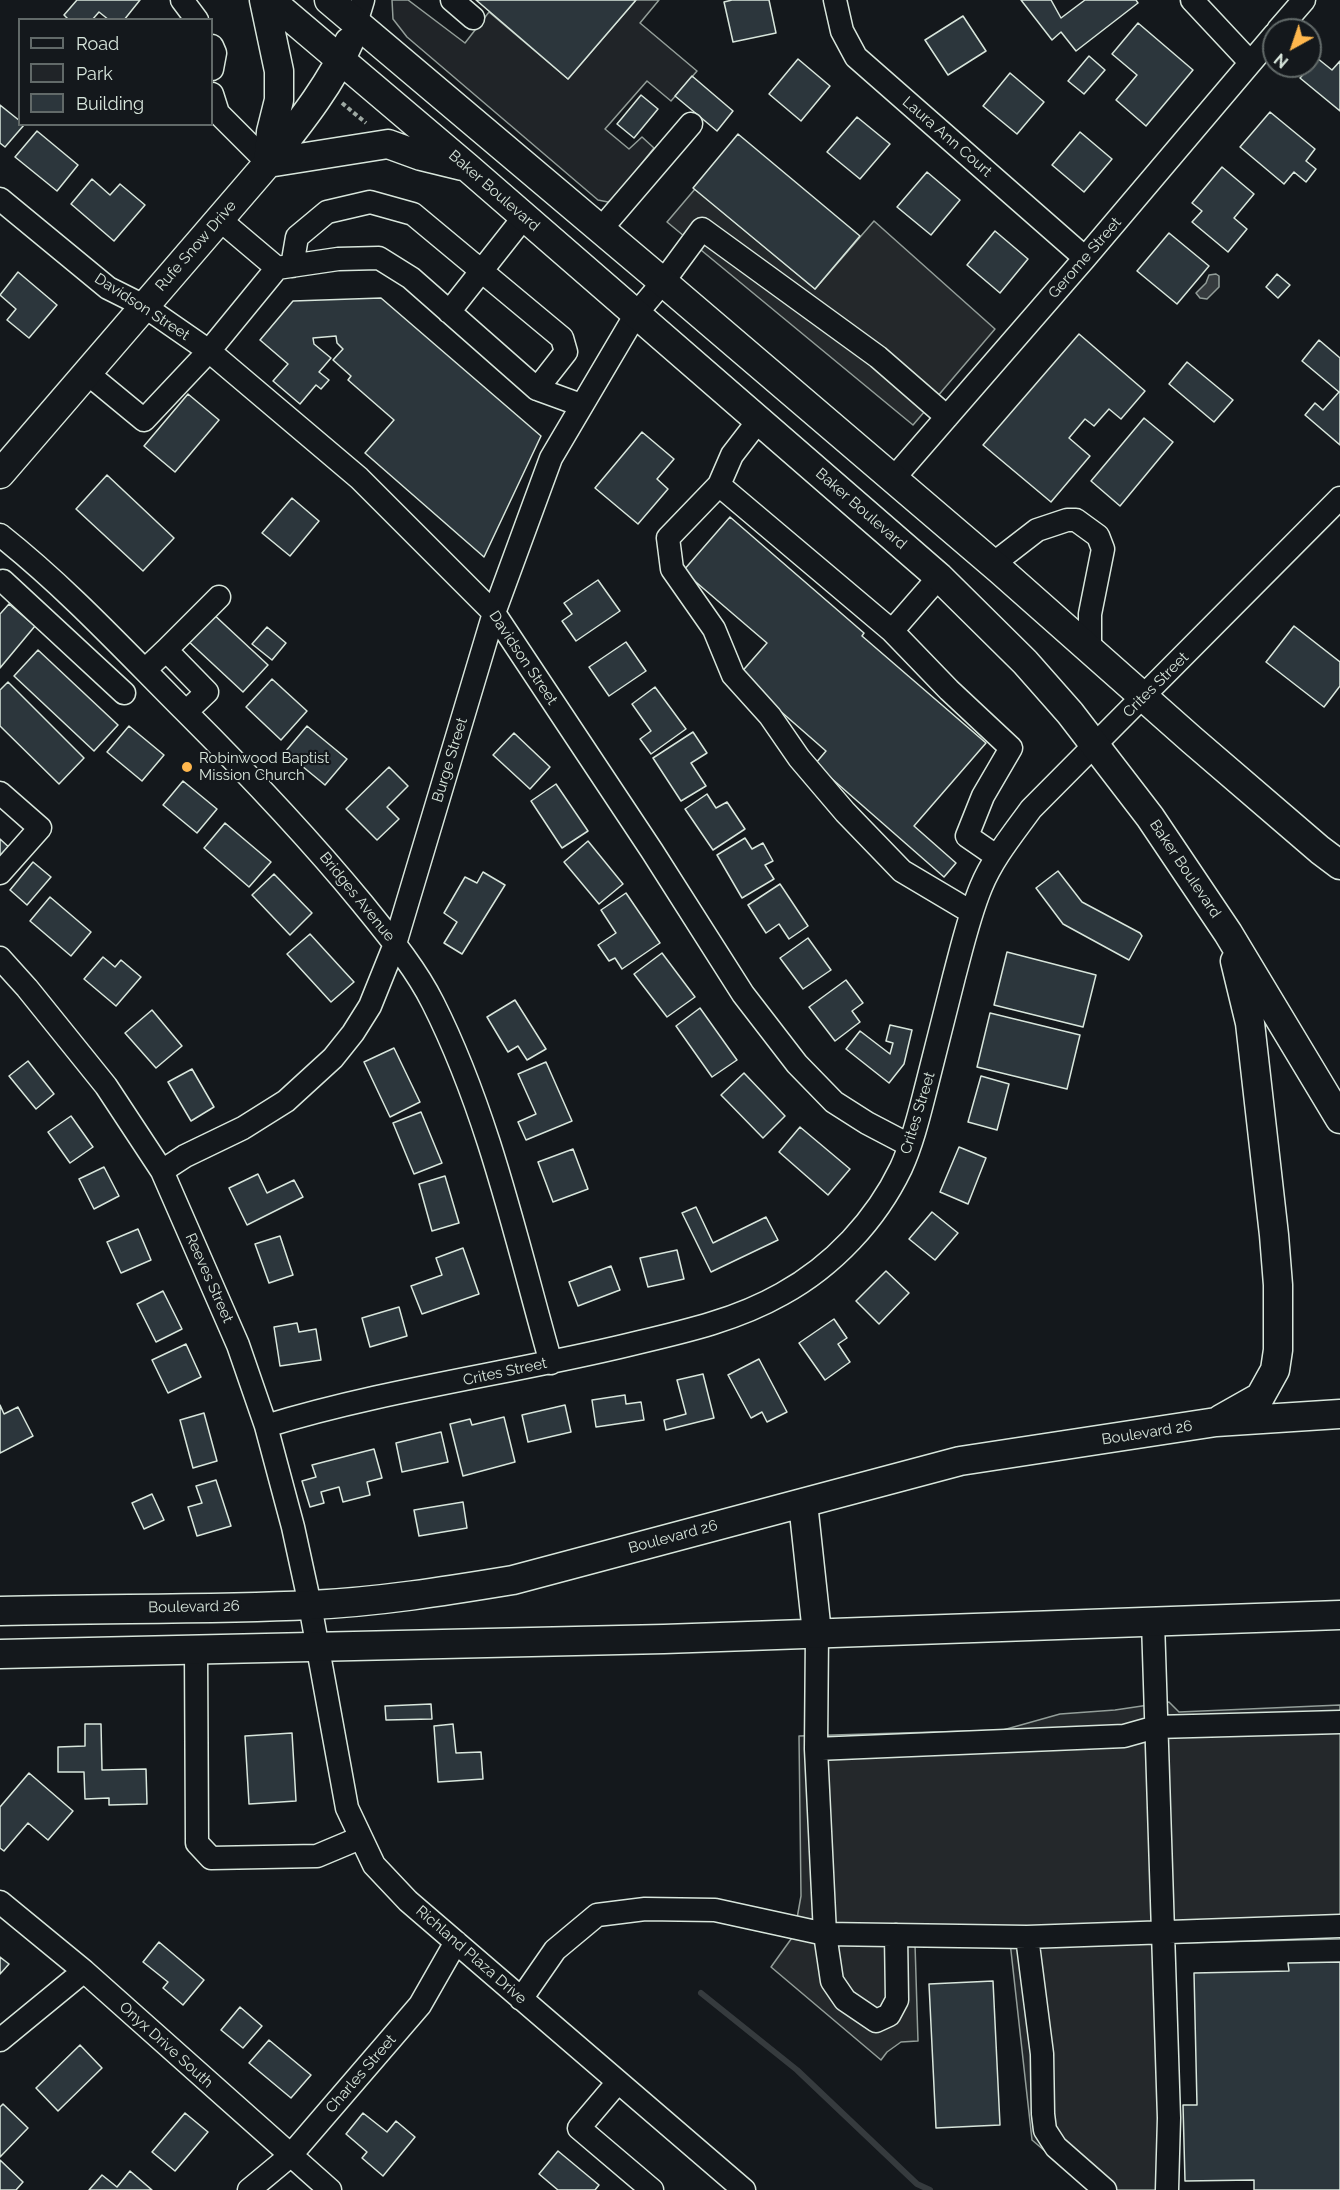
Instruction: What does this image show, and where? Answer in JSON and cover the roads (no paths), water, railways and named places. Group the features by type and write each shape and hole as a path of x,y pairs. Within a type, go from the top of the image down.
{"main road":[{"path":"264,0 279,71 279,99 268,163 387,144 421,156 467,167"},
{"name":"Baker Boulevard","path":"270,0 467,167 939,577 1025,662 1070,713 1150,816 1228,933 1340,1119"},
{"path":"329,0 360,12 601,229 993,564 1226,770 1340,865"},
{"name":"Rufe Snow Drive","path":"0,474 268,163 296,127 341,60 360,12"},
{"path":"1216,1422 1260,1397 1275,1370 1278,1350 1278,1285 1274,1235 1250,1023 1228,933"},
{"name":"Boulevard 26","path":"0,1611 310,1605 374,1600 513,1580 960,1461 1216,1422 1340,1414"},
{"path":"804,1503 817,1633"},
{"path":"0,1654 605,1641 1340,1615"}],"street":[{"path":"182,0 196,18"},
{"path":"452,0 473,18"},
{"name":"Laura Ann Court","path":"836,0 834,2 842,31 856,57 1085,258"},
{"path":"1192,0 1250,62"},
{"path":"1288,18 1304,0"},
{"path":"213,48 215,53 213,64"},
{"name":"Gerome Street","path":"893,479 1085,258 1262,48"},
{"path":"213,97 218,113 268,163"},
{"path":"601,229 690,124"},
{"name":"Davidson Street","path":"0,198 108,288 144,306 209,351 359,478 494,613 743,994 797,1064 834,1102 867,1123 909,1145"},
{"path":"87,373 144,420 285,267 297,237 327,212 370,202 413,214 562,338 566,352 537,389"},
{"path":"449,312 524,217"},
{"path":"219,219 285,267 338,259 380,258 411,278 537,389 581,405"},
{"name":"Burge Street","path":"162,1171 185,1156 243,1128 286,1101 333,1058 353,1034 370,1006 395,944 494,613 551,458 636,314 702,229 878,357 947,417"},
{"path":"759,420 732,455 718,485 668,538 672,569 714,629 733,675 770,716 800,758 845,812 902,871 971,912"},
{"path":"718,485 892,631 1011,748 983,796 967,836 996,856"},
{"name":"Crites Street","path":"267,1426 320,1410 551,1363 695,1329 746,1312 784,1293 818,1270 847,1245 871,1218 901,1167 921,1110 971,912 981,885 996,856 1031,809 1338,503"},
{"path":"993,564 1037,530 1067,520 1076,520 1098,537 1103,549 1090,614 1090,648"},
{"name":"Bridges Avenue","path":"0,535 27,556 231,757 322,854 395,944 433,1002 479,1111 551,1363"},
{"path":"27,556 1,582 124,693"},
{"path":"892,631 939,577"},
{"path":"145,670 219,597"},
{"path":"166,650 207,692 186,712"},
{"path":"0,793 40,828 0,873"},
{"name":"Reeves Street","path":"0,958 106,1086 162,1171 238,1345 267,1426 293,1527 317,1646"},
{"path":"1153,1622 1169,2118 1167,2190"},
{"path":"817,1633 816,1749 825,1934 832,1981 845,2000 876,2021 889,2015 897,2000 896,1935"},
{"name":"Richland Plaza Drive","path":"317,1646 347,1808 374,1865 408,1901 744,2190"},
{"path":"196,1649 197,1843 211,1858 317,1856 360,1838"},
{"path":"816,1749 1124,1736 1156,1727 1340,1722"},
{"name":"Onyx Drive South","path":"0,1902 84,1971 330,2190"},
{"path":"521,1999 555,1950 597,1915 645,1909 716,1910 825,1934 1027,1937 1340,1926"},
{"path":"1027,1937 1042,2055 1045,2130 1056,2147 1105,2190"},
{"name":"Charles Street","path":"249,2190 290,2156 420,2005 456,1942"},
{"path":"0,2040 84,1971"},
{"path":"618,2082 579,2128 652,2190"}],"waterway":[{"path":"701,1993 797,2070 917,2184 930,2190"}],"place":[{"name":"Robinwood Baptist Mission Church","path":"187,767"}]}
